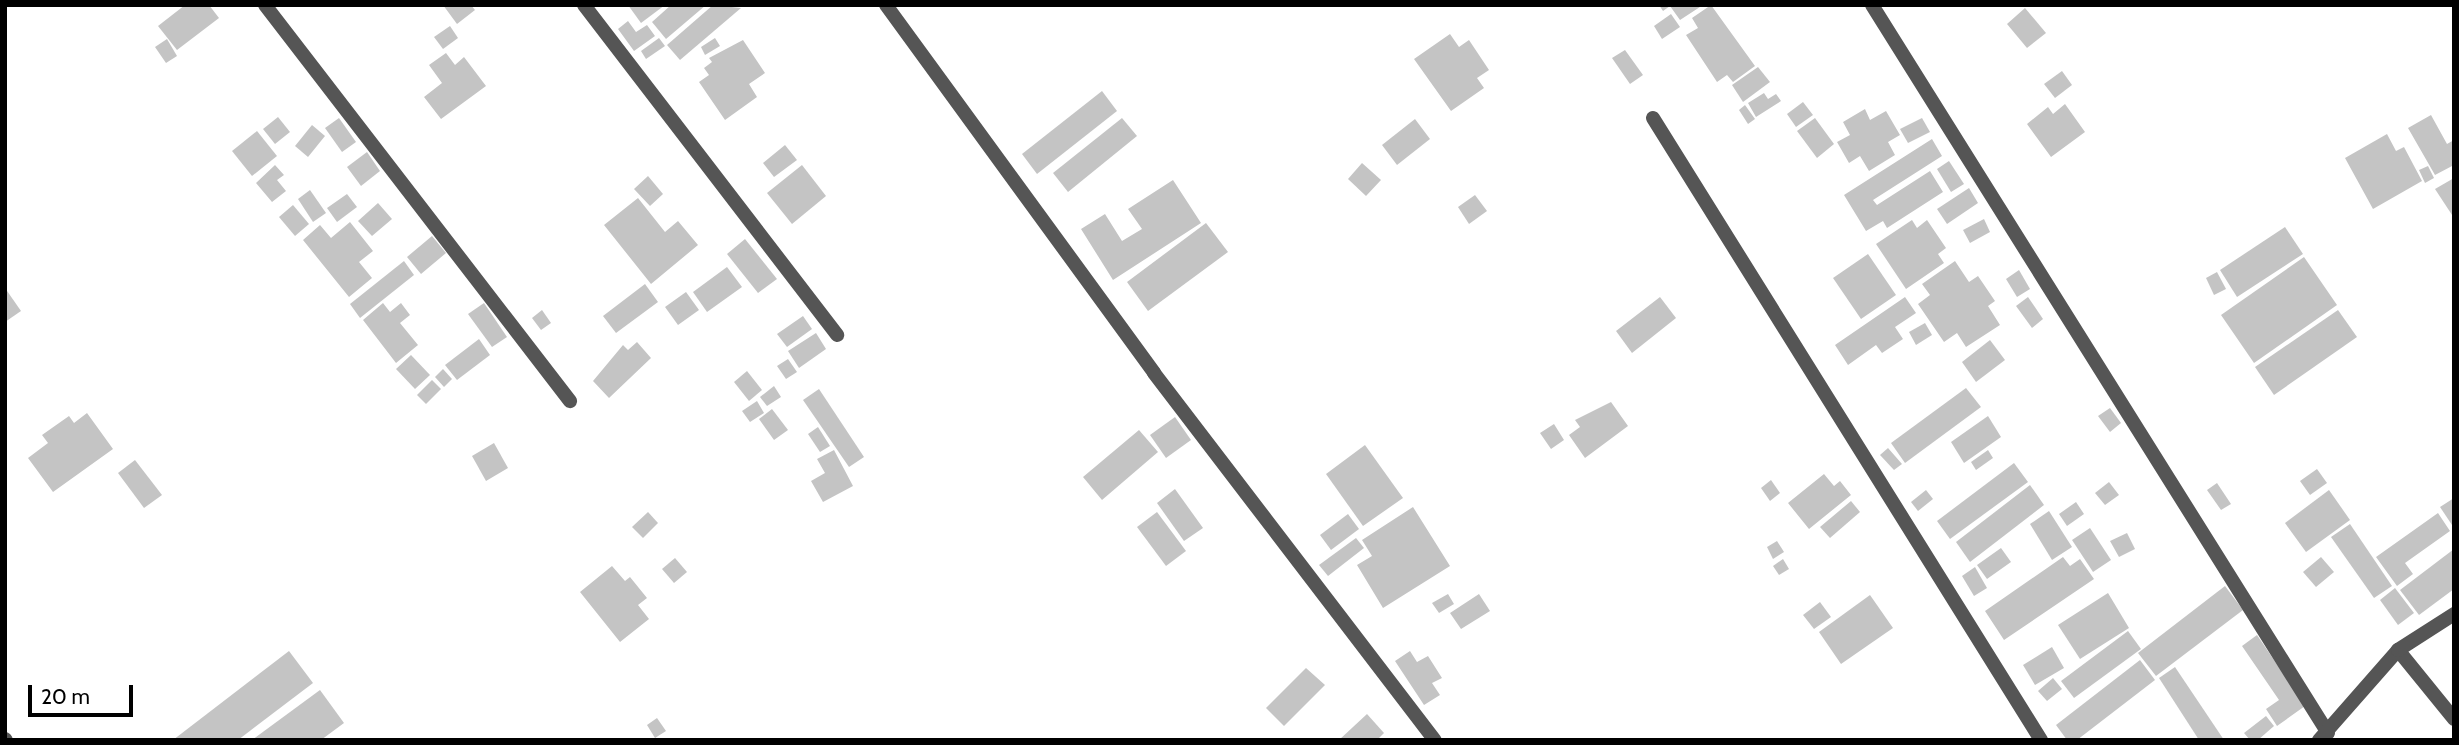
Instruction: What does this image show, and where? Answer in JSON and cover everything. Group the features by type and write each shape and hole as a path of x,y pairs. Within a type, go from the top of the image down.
{"street":[{"path":"265,5 570,401"},
{"path":"584,5 836,335"},
{"path":"886,5 1154,373 1435,740"},
{"path":"1872,5 2323,737 2398,650 2454,614"},
{"path":"1653,118 2041,740"},
{"path":"2398,650 2454,719"}],"building":[{"path":"185,5 209,5 219,18 177,50 158,26"},
{"path":"443,5 471,5 475,10 457,24"},
{"path":"628,5 665,5 641,23"},
{"path":"671,5 706,5 666,39 652,22"},
{"path":"713,5 741,8 680,60 667,45"},
{"path":"1659,5 1703,5 1680,20 1670,6 1663,11"},
{"path":"1711,5 1755,66 1733,82 1727,75 1717,82 1686,35 1698,28 1692,18"},
{"path":"2025,8 2046,33 2027,48 2007,24"},
{"path":"1671,14 1680,27 1662,39 1654,26"},
{"path":"628,21 636,32 647,25 655,36 634,51 618,29"},
{"path":"450,26 458,38 443,49 434,37"},
{"path":"1450,34 1459,47 1469,40 1489,70 1477,78 1484,88 1451,111 1414,59"},
{"path":"659,38 665,46 646,59 641,51"},
{"path":"715,38 720,46 705,55 701,47"},
{"path":"167,39 177,56 166,63 155,47"},
{"path":"743,40 765,73 749,84 757,97 725,120 699,82 709,75 704,68 712,62 709,58"},
{"path":"1625,50 1643,75 1630,84 1612,58"},
{"path":"446,53 455,65 464,57 486,86 441,119 424,97 442,83 429,65"},
{"path":"1758,67 1770,82 1743,102 1732,85"},
{"path":"2062,71 2072,85 2055,98 2044,84"},
{"path":"1102,91 1117,111 1037,174 1022,154"},
{"path":"1764,93 1768,99 1776,94 1781,101 1756,117 1748,103"},
{"path":"1803,102 1813,115 1796,127 1787,114"},
{"path":"2065,104 2085,132 2051,157 2027,124 2048,107 2053,114"},
{"path":"1745,105 1755,119 1748,124 1739,110"},
{"path":"1865,109 1870,120 1886,111 1900,135 1888,142 1895,155 1869,171 1860,156 1849,163 1837,142 1850,135 1843,122"},
{"path":"2431,115 2447,144 2454,140 2454,165 2435,175 2408,128"},
{"path":"278,117 290,132 275,144 263,129"},
{"path":"339,118 356,142 342,152 325,128"},
{"path":"1122,118 1137,136 1068,192 1053,173"},
{"path":"1815,118 1834,144 1817,158 1797,131"},
{"path":"1922,118 1930,132 1908,143 1900,129"},
{"path":"1415,119 1430,139 1397,165 1382,145"},
{"path":"312,125 325,136 308,157 295,146"},
{"path":"257,131 277,156 252,176 232,151"},
{"path":"2387,134 2396,151 2404,147 2422,181 2373,209 2345,158"},
{"path":"1932,139 1942,156 1873,200 1877,205 1930,171 1943,192 1887,228 1883,221 1866,231 1844,195"},
{"path":"785,145 797,160 774,177 763,163"},
{"path":"367,152 380,171 361,186 347,167"},
{"path":"1949,161 1964,184 1951,192 1937,169"},
{"path":"1362,163 1381,180 1366,196 1348,179"},
{"path":"275,165 284,175 277,180 286,191 272,202 256,183"},
{"path":"802,165 826,196 792,224 767,193"},
{"path":"2428,166 2434,178 2425,183 2419,170"},
{"path":"648,176 663,194 650,206 634,189"},
{"path":"2454,178 2454,218 2435,189"},
{"path":"1173,180 1201,223 1113,280 1081,229 1105,214 1122,241 1142,229 1128,209"},
{"path":"1969,188 1978,203 1947,224 1937,209"},
{"path":"310,190 326,213 313,222 298,199"},
{"path":"347,194 357,207 337,222 327,208"},
{"path":"1475,195 1487,211 1469,224 1458,207"},
{"path":"638,198 665,232 678,221 698,245 651,284 604,225"},
{"path":"378,203 392,219 372,236 358,221"},
{"path":"293,205 309,224 295,236 279,217"},
{"path":"1984,219 1990,232 1970,243 1963,230"},
{"path":"1912,220 1917,228 1927,220 1946,248 1938,254 1944,263 1906,289 1876,244"},
{"path":"350,222 373,251 359,262 372,278 349,297 303,240 320,225 331,238"},
{"path":"1206,223 1228,252 1148,311 1127,282"},
{"path":"2285,227 2303,254 2237,297 2220,270"},
{"path":"432,236 446,253 421,274 407,257"},
{"path":"745,239 777,279 758,293 727,254"},
{"path":"1868,254 1896,295 1861,319 1833,278"},
{"path":"2304,257 2337,305 2254,363 2221,315"},
{"path":"404,261 414,275 360,318 350,304"},
{"path":"1955,261 1969,282 1978,276 1995,301 1988,306 2000,325 1966,347 1957,333 1944,342 1918,304 1930,295 1922,284"},
{"path":"727,267 742,287 707,312 693,292"},
{"path":"2019,270 2030,289 2017,297 2006,279"},
{"path":"2217,272 2226,289 2214,295 2206,278"},
{"path":"645,284 658,302 616,333 603,316"},
{"path":"5,288 21,311 5,322"},
{"path":"686,292 699,310 678,325 665,307"},
{"path":"1660,297 1676,318 1632,353 1616,331"},
{"path":"1905,297 1916,313 1895,327 1903,339 1882,353 1876,345 1848,365 1835,345"},
{"path":"2028,297 2043,319 2032,328 2016,306"},
{"path":"383,303 390,312 401,303 410,315 400,323 418,345 396,363 363,320"},
{"path":"484,303 507,337 492,347 468,314"},
{"path":"542,310 551,323 541,330 532,318"},
{"path":"2338,310 2357,337 2274,395 2255,367"},
{"path":"803,316 812,329 787,347 777,334"},
{"path":"1925,323 1932,335 1916,345 1909,332"},
{"path":"816,333 826,349 799,368 788,351"},
{"path":"479,339 490,355 457,380 445,365"},
{"path":"1990,340 2005,360 1976,382 1962,362"},
{"path":"637,342 651,358 609,398 593,381 623,345 628,350"},
{"path":"411,355 430,375 415,389 396,369"},
{"path":"788,359 797,372 786,379 777,366"},
{"path":"443,369 452,379 444,387 435,377"},
{"path":"747,371 762,390 749,401 734,382"},
{"path":"432,380 441,389 426,404 417,395"},
{"path":"774,386 781,397 767,406 760,397"},
{"path":"1966,388 1981,407 1905,463 1891,443"},
{"path":"819,389 864,457 849,467 803,400"},
{"path":"757,401 764,413 750,422 742,411"},
{"path":"1611,402 1628,426 1585,458 1569,435 1580,427 1575,420"},
{"path":"2110,408 2121,423 2110,432 2098,416"},
{"path":"772,409 788,430 774,440 759,419"},
{"path":"87,413 113,449 53,492 28,458 48,443 42,435 69,416 74,423"},
{"path":"1988,416 2001,437 1964,463 1951,442"},
{"path":"1175,417 1191,440 1166,458 1150,435"},
{"path":"1554,424 1564,440 1551,449 1540,433"},
{"path":"818,427 830,446 820,452 808,434"},
{"path":"1139,430 1158,452 1102,500 1083,477"},
{"path":"494,443 508,468 486,481 472,456"},
{"path":"1365,445 1403,498 1363,526 1326,474"},
{"path":"1888,448 1902,464 1894,470 1880,455"},
{"path":"834,450 853,486 823,502 811,481 825,473 817,459"},
{"path":"1988,450 1993,458 1976,470 1971,462"},
{"path":"135,460 162,495 144,508 118,473"},
{"path":"2014,463 2028,482 1950,539 1937,521"},
{"path":"2317,469 2327,483 2310,495 2300,481"},
{"path":"1824,474 1834,486 1840,481 1851,495 1809,529 1788,503"},
{"path":"1771,480 1780,493 1770,501 1761,488"},
{"path":"2109,482 2119,495 2105,505 2095,493"},
{"path":"2217,483 2231,504 2221,510 2207,490"},
{"path":"2030,485 2044,505 1970,562 1956,542"},
{"path":"1175,489 1203,528 1184,541 1157,503"},
{"path":"1926,490 1933,499 1918,511 1911,502"},
{"path":"2329,490 2350,520 2306,552 2285,523"},
{"path":"2454,498 2454,528 2440,507"},
{"path":"1851,501 1860,512 1830,538 1820,527"},
{"path":"2076,502 2084,514 2067,526 2059,514"},
{"path":"1413,507 1450,566 1383,608 1357,565 1372,556 1362,540"},
{"path":"2049,511 2072,547 2052,560 2030,524"},
{"path":"648,512 658,523 643,538 632,527"},
{"path":"1157,512 1186,551 1166,566 1137,527"},
{"path":"2438,513 2450,531 2405,563 2413,574 2397,586 2376,557"},
{"path":"1348,514 1359,529 1331,550 1320,535"},
{"path":"2350,524 2392,586 2374,598 2331,537"},
{"path":"2090,528 2111,560 2093,572 2072,540"},
{"path":"2127,533 2135,549 2119,557 2110,541"},
{"path":"1356,538 1364,548 1328,576 1319,565"},
{"path":"1777,541 1784,552 1773,559 1767,547"},
{"path":"2001,548 2011,562 1987,579 1977,565"},
{"path":"2454,549 2454,589 2419,615 2400,590"},
{"path":"2063,557 2070,566 2080,559 2094,579 2004,640 1985,611"},
{"path":"2321,557 2334,572 2316,587 2303,572"},
{"path":"675,558 687,572 674,583 662,569"},
{"path":"1783,559 1789,569 1779,575 1773,566"},
{"path":"612,566 625,581 630,577 647,598 638,605 649,619 620,642 580,592"},
{"path":"1975,567 1987,588 1974,596 1962,576"},
{"path":"2225,586 2243,610 2156,676 2138,653"},
{"path":"2395,588 2414,613 2398,625 2380,600"},
{"path":"2108,593 2129,628 2080,659 2058,625"},
{"path":"1448,594 1454,604 1439,613 1432,603"},
{"path":"1479,594 1490,611 1461,629 1450,613"},
{"path":"1870,595 1893,628 1841,664 1819,632"},
{"path":"1820,602 1831,617 1814,629 1803,615"},
{"path":"2128,631 2141,649 2074,698 2061,681"},
{"path":"2257,635 2305,706 2277,726 2266,709 2279,700 2242,646"},
{"path":"2052,647 2064,668 2035,685 2023,665"},
{"path":"289,651 313,683 238,740 173,740"},
{"path":"1410,651 1417,662 1428,656 1442,678 1432,683 1440,695 1424,705 1395,661"},
{"path":"2140,660 2155,680 2077,740 2067,740 2056,725"},
{"path":"2175,667 2224,740 2199,740 2159,678"},
{"path":"1306,668 1325,685 1284,726 1266,708"},
{"path":"2053,678 2062,689 2047,701 2038,691"},
{"path":"320,690 344,723 321,740 252,740"},
{"path":"1367,714 1384,733 1377,740 1339,740"},
{"path":"2266,716 2274,726 2258,740 2250,740 2244,733"},
{"path":"657,718 666,731 655,738 647,725"}]}
